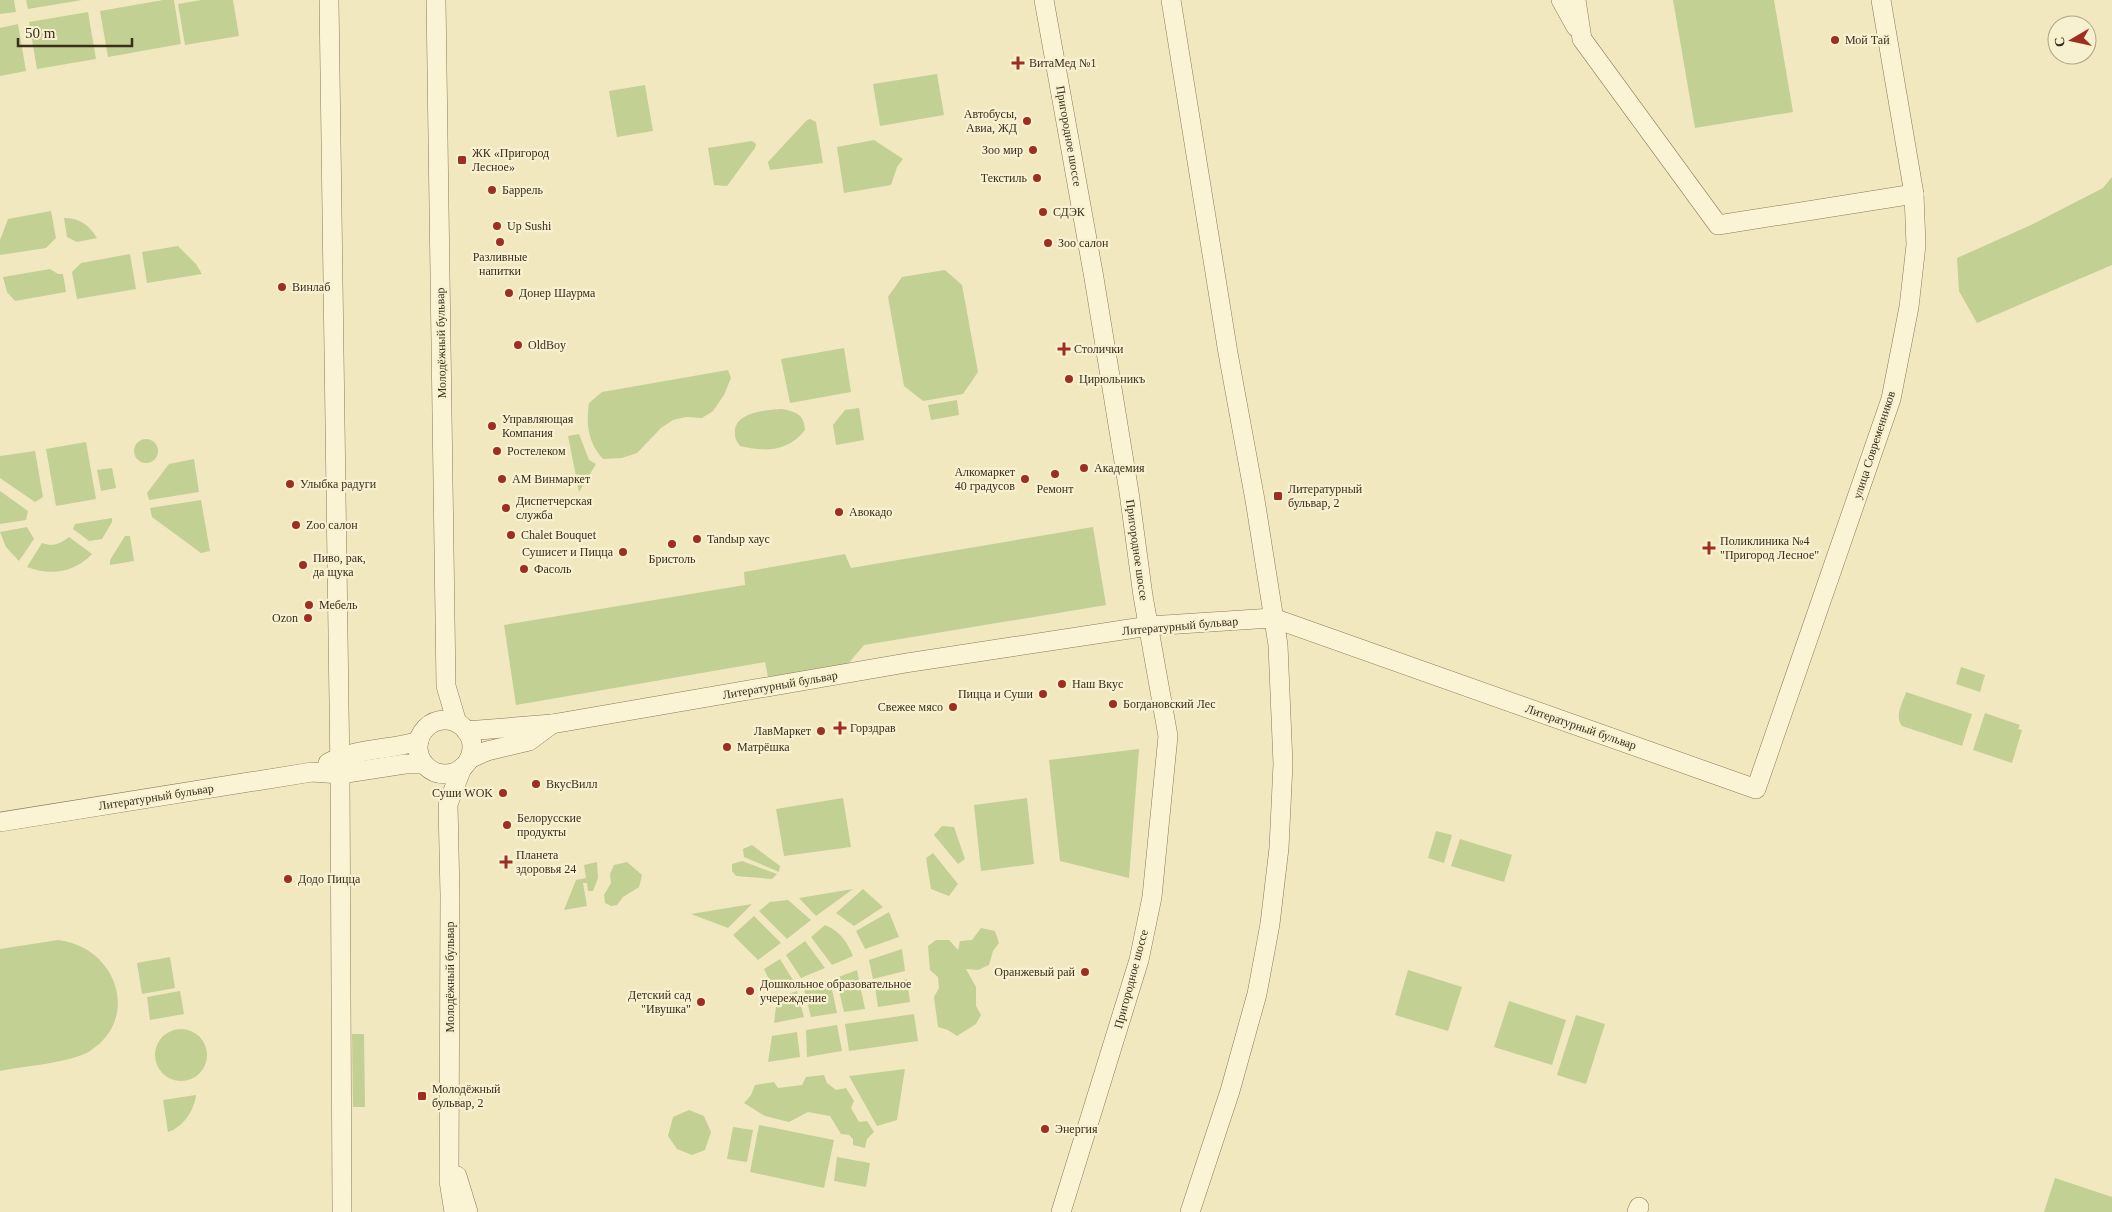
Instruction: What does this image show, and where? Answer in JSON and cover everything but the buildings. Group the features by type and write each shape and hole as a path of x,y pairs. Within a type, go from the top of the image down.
{"street":[{"path":"329,0 339,765 342,1212"},
{"name":"Молодёжный бульвар","path":"434,723 446,686 436,0"},
{"name":"Пригородное шоссе","path":"1044,0 1099,308 1129,492 1148,626 1168,736 1152,897 1139,960 1061,1212"},
{"path":"1171,0 1278,645 1283,764 1279,848 1270,924 1254,1003 1230,1091 1190,1212"},
{"path":"1561,0 1582,39 1718,225 1914,194"},
{"path":"1576,0 1582,39"},
{"name":"улица Современников","path":"1756,789 1891,399 1911,289 1916,245 1914,194 1881,0"},
{"name":"Литературный бульвар","path":"462,727 552,724 906,663 1148,626 1273,618 1756,789"},
{"name":"Молодёжный бульвар","path":"446,686 462,727"},
{"path":"446,721 462,727 472,748 465,764 451,773 429,767 419,753 419,741 425,730 434,723 446,721"},
{"name":"Литературный бульвар","path":"465,764 487,751 529,740 552,724"},
{"name":"Литературный бульвар","path":"0,822 312,772 419,741"},
{"name":"Литературный бульвар","path":"339,765 405,764 429,767"},
{"name":"Молодёжный бульвар","path":"454,1212 449,1181 450,896 448,804 465,764"},
{"name":"Молодёжный бульвар","path":"429,767 448,804"},
{"name":"Молодёжный бульвар","path":"450,1151 468,1212"}],"green space":[{"path":"0,0 14,0 16,12 0,14"},
{"path":"26,0 82,0 28,9"},
{"path":"163,0 174,0 181,44 108,57 100,11"},
{"path":"201,0 233,0 239,36 185,45 178,4"},
{"path":"1673,0 1774,0 1793,112 1695,128"},
{"path":"88,12 96,59 37,69 29,22"},
{"path":"18,24 26,71 0,76 0,28"},
{"path":"937,74 944,115 880,126 873,84"},
{"path":"645,85 653,131 617,137 609,91"},
{"path":"810,119 816,122 823,163 770,170 768,162"},
{"path":"874,140 903,159 897,167 891,185 844,193 837,147"},
{"path":"752,141 756,144 755,148 727,186 714,185 708,148"},
{"path":"2112,177 2112,265 1977,323 1959,291 1957,258 2031,225 2103,188"},
{"path":"51,211 56,238 46,248 0,255 0,240 8,219"},
{"path":"64,218 75,219 84,223 97,238 77,242 67,237"},
{"path":"178,246 196,264 202,274 147,283 142,252"},
{"path":"130,254 136,289 77,299 72,272 81,263"},
{"path":"50,269 58,274 63,274 66,292 15,301 7,292 3,277"},
{"path":"945,270 962,285 978,372 963,394 923,401 904,386 888,297 902,277"},
{"path":"844,348 851,392 790,403 781,359"},
{"path":"728,370 731,378 724,395 713,411 702,418 686,417 673,420 661,428 637,453 622,458 603,459 598,453 589,433 589,403 602,392"},
{"path":"957,400 959,415 931,420 928,405"},
{"path":"859,408 864,440 836,445 833,425 845,410"},
{"path":"782,409 795,413 803,420 805,430 798,437 791,443 776,449 740,446 735,435 739,421 751,414"},
{"path":"579,434 589,460 596,464 579,492 568,436"},
{"path":"146,439 154,443 158,451 154,459 146,463 138,459 134,451 138,443"},
{"path":"86,442 96,499 56,506 46,449"},
{"path":"35,451 43,497 35,502 0,478 0,456"},
{"path":"194,459 199,492 149,500 147,493 169,464"},
{"path":"112,468 116,488 101,491 97,470"},
{"path":"0,491 28,511 26,520 0,524"},
{"path":"201,500 210,551 201,553 152,517 150,508"},
{"path":"112,518 112,522 102,539 89,541 73,529 75,524"},
{"path":"27,527 34,539 19,561 6,547 0,532"},
{"path":"1093,527 1106,605 864,645 847,665 768,677 765,662 516,705 504,625 745,585 744,572 845,554 851,568"},
{"path":"125,536 130,536 134,561 110,565 110,560"},
{"path":"69,537 92,554 70,569 61,571 44,571 27,567 42,543 56,544"},
{"path":"1961,667 1985,675 1980,692 1956,684"},
{"path":"1906,692 1972,714 1962,746 1902,726 1899,713"},
{"path":"1985,713 2020,725 2018,729 2022,730 2012,763 1973,750"},
{"path":"1139,749 1129,878 1060,861 1049,760"},
{"path":"843,798 851,847 784,856 776,809"},
{"path":"1027,798 1034,864 981,871 974,805"},
{"path":"942,826 954,827 965,859 958,864 934,835"},
{"path":"1436,831 1452,835 1444,863 1428,858"},
{"path":"1460,839 1512,855 1504,882 1451,866"},
{"path":"752,845 780,866 779,872 744,857 743,849"},
{"path":"933,853 958,884 949,896 931,889 926,858"},
{"path":"742,861 777,874 772,879 736,876 732,871 732,864"},
{"path":"597,862 598,878 593,891 588,891 587,883 583,883 587,906 564,910 576,880 586,878 584,865"},
{"path":"627,862 642,875 639,887 623,897 617,905 611,906 605,903 604,895 611,883 610,874 614,865"},
{"path":"853,889 816,916 799,898"},
{"path":"863,889 883,907 854,926 836,913"},
{"path":"788,900 811,920 787,939 759,911 770,902"},
{"path":"752,904 728,928 691,914"},
{"path":"889,912 899,937 865,949 856,931"},
{"path":"754,916 781,943 758,960 733,935"},
{"path":"825,925 835,930 848,946 853,956 832,965 811,937"},
{"path":"981,928 995,931 999,943 993,951 989,965 978,970 966,969 976,987 976,1006 981,1015 976,1024 957,1036 948,1030 938,1027 934,997 939,988 938,977 930,970 928,946 936,940 949,940 958,950 960,941 972,940"},
{"path":"58,940 78,945 95,956 108,969 115,986 118,1003 115,1021 106,1037 90,1051 82,1055 0,1071 0,949"},
{"path":"805,941 825,968 801,978 786,955"},
{"path":"902,949 905,971 873,979 869,960"},
{"path":"170,957 175,988 142,994 137,963"},
{"path":"780,959 793,980 773,988 764,969"},
{"path":"857,970 865,1009 844,1012 836,978"},
{"path":"1408,970 1462,987 1448,1031 1395,1015"},
{"path":"907,979 910,1002 878,1007 875,987"},
{"path":"830,980 837,1013 811,1017 804,989"},
{"path":"180,991 184,1014 150,1020 147,997"},
{"path":"797,991 804,1017 774,1023 777,998"},
{"path":"1509,1001 1566,1020 1552,1065 1494,1047"},
{"path":"914,1014 918,1041 849,1051 845,1024"},
{"path":"1576,1015 1605,1024 1586,1084 1557,1075"},
{"path":"837,1025 842,1051 807,1057 806,1030"},
{"path":"176,1029 186,1029 196,1033 203,1040 207,1055 203,1070 196,1077 186,1081 176,1081 166,1077 159,1070 155,1060 155,1050 159,1040 166,1033"},
{"path":"797,1032 800,1057 768,1062 772,1036"},
{"path":"352,1034 364,1034 365,1107 353,1107"},
{"path":"905,1069 897,1120 877,1126 849,1076"},
{"path":"824,1075 827,1083 836,1090 846,1088 854,1101 851,1108 859,1122 867,1121 874,1132 867,1139 865,1148 853,1145 853,1139 849,1135 841,1134 830,1116 808,1112 789,1122 765,1116 744,1103 751,1095 755,1085 774,1082 778,1088 802,1085 806,1077"},
{"path":"196,1095 193,1107 187,1118 168,1132 163,1100"},
{"path":"689,1110 704,1116 711,1132 705,1150 692,1155 677,1149 668,1136 673,1117"},
{"path":"759,1125 834,1140 824,1188 750,1172"},
{"path":"733,1127 753,1130 747,1162 727,1159"},
{"path":"837,1157 870,1163 866,1187 834,1181"},
{"path":"2055,1178 2112,1197 2112,1212 2044,1212"}],"place":[{"name":"Мой Тай","path":"1835,40"},
{"name":"ВитаМед №1","path":"1018,63"},
{"name":"Автобусы, Авиа, ЖД","path":"1027,121"},
{"name":"Зоо мир","path":"1033,150"},
{"name":"ЖК «Пригород Лесное»","path":"462,160"},
{"name":"Текстиль","path":"1037,178"},
{"name":"Баррель","path":"492,190"},
{"name":"СДЭК","path":"1043,212"},
{"name":"Up Sushi","path":"497,226"},
{"name":"Разливные напитки","path":"500,242"},
{"name":"Зоо салон","path":"1048,243"},
{"name":"Винлаб","path":"282,287"},
{"name":"Донер Шаурма","path":"509,293"},
{"name":"OldBoy","path":"518,345"},
{"name":"Столички","path":"1064,349"},
{"name":"Цирюльникъ","path":"1069,379"},
{"name":"Управляющая Компания","path":"492,426"},
{"name":"Ростелеком","path":"497,451"},
{"name":"Академия","path":"1084,468"},
{"name":"Ремонт","path":"1055,474"},
{"name":"АМ Винмаркет","path":"502,479"},
{"name":"Алкомаркет 40 градусов","path":"1025,479"},
{"name":"Улыбка радуги","path":"290,484"},
{"name":"Литературный бульвар, 2","path":"1278,496"},
{"name":"Диспетчерская служба","path":"506,508"},
{"name":"Авокадо","path":"839,512"},
{"name":"Zoo салон","path":"296,525"},
{"name":"Chalet Bouquet","path":"511,535"},
{"name":"Tandыр хаус","path":"697,539"},
{"name":"Бристоль","path":"672,544"},
{"name":"Поликлиника №4 \"Пригород Лесное\"","path":"1709,548"},
{"name":"Сушисет и Пицца","path":"623,552"},
{"name":"Пиво, рак, да щука","path":"303,565"},
{"name":"Фасоль","path":"524,569"},
{"name":"Мебель","path":"309,605"},
{"name":"Ozon","path":"308,618"},
{"name":"Наш Вкус","path":"1062,684"},
{"name":"Пицца и Суши","path":"1043,694"},
{"name":"Богдановский Лес","path":"1113,704"},
{"name":"Свежее мясо","path":"953,707"},
{"name":"Горздрав","path":"840,728"},
{"name":"ЛавМаркет","path":"821,731"},
{"name":"Матрёшка","path":"727,747"},
{"name":"ВкусВилл","path":"536,784"},
{"name":"Суши WOK","path":"503,793"},
{"name":"Белорусские продукты","path":"507,825"},
{"name":"Планета здоровья 24","path":"506,862"},
{"name":"Додо Пицца","path":"288,879"},
{"name":"Оранжевый рай","path":"1085,972"},
{"name":"Дошкольное образовательное учереждение","path":"750,991"},
{"name":"Детский сад \"Ивушка\"","path":"701,1002"},
{"name":"Молодёжный бульвар, 2","path":"422,1096"},
{"name":"Энергия","path":"1045,1129"}]}
